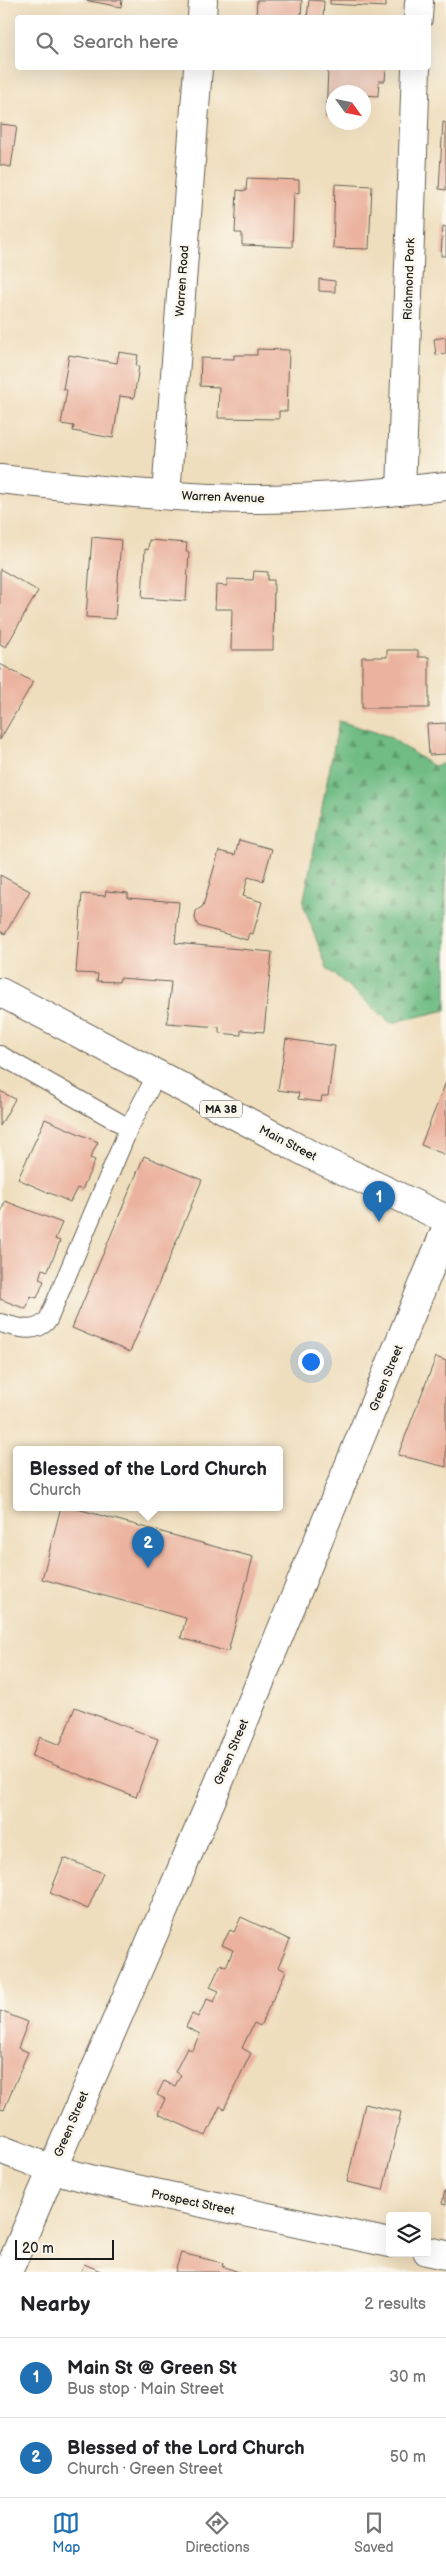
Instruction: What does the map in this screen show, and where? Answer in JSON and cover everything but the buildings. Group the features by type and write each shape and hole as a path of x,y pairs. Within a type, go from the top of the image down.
{"street":[{"path":"202,15 203,0"},
{"name":"Warren Road","path":"166,495 198,70"},
{"name":"Richmond Park","path":"401,491 416,70"},
{"name":"Warren Avenue","path":"0,479 166,495 259,499 332,497 446,486"},
{"name":"Main Street","path":"0,992 156,1076 362,1181 446,1218"},
{"name":"Green Street","path":"8,2272 217,1787 446,1230"},
{"name":"Prospect Street","path":"0,2149 52,2169 168,2196 386,2242"},
{"path":"431,2252 446,2255"}],"lane":[{"path":"0,1055 129,1128"},
{"path":"0,1323 30,1329 40,1327 48,1320 129,1128 156,1076"}],"green space":[{"path":"339,721 388,736 433,766 446,763 446,1010 391,1023 327,968 303,904"}],"place":[{"name":"Main St @ Green St","path":"379,1222"},
{"name":"Blessed of the Lord Church","path":"148,1568"}]}
